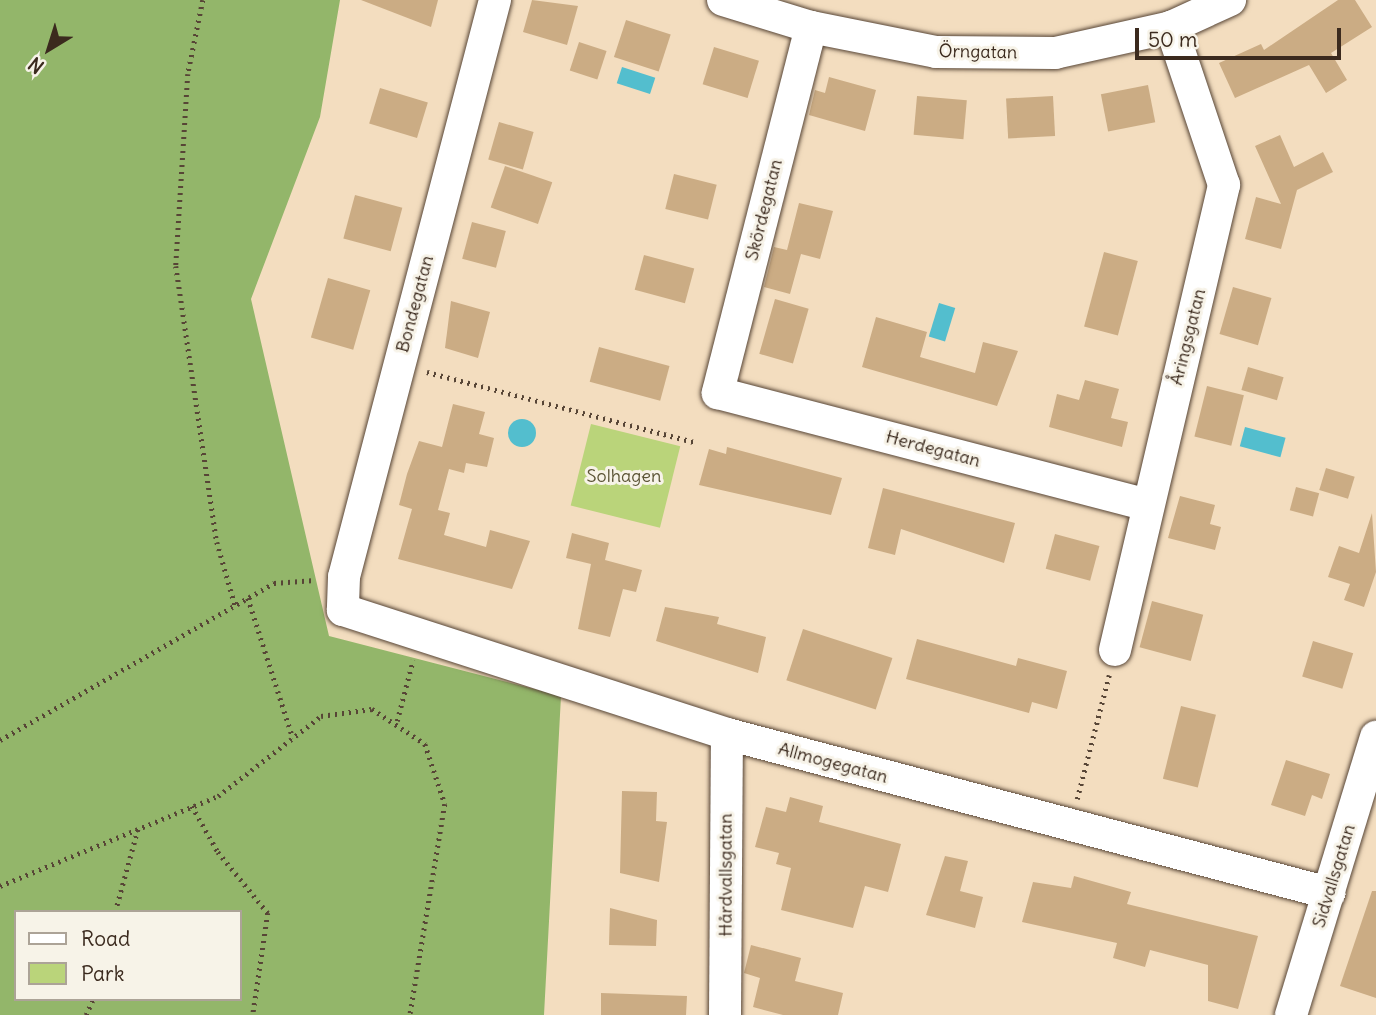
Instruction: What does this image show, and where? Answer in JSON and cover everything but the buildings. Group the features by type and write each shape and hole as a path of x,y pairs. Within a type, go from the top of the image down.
{"street":[{"name":"Bondegatan","path":"343,610 344,577 495,0"},
{"name":"Örngatan","path":"723,0 811,27 936,52 1042,53 1171,27 1230,0"},
{"name":"Skördegatan","path":"718,393 811,27"},
{"name":"Åringsgatan","path":"1115,650 1224,185 1171,27"},
{"name":"Herdegatan","path":"718,393 1147,505"},
{"name":"Allmogegatan","path":"343,610 727,734 1329,893"},
{"name":"Hårdvallsgatan","path":"725,1015 727,734"},
{"name":"Sidvallsgatan","path":"1291,1015 1376,737"}],"path":[{"path":"203,0 188,74 176,266 217,542 235,605"},
{"path":"399,365 697,443"},
{"path":"0,740 274,583 344,577"},
{"path":"248,598 293,738"},
{"path":"397,720 419,635"},
{"path":"1070,826 1115,650"},
{"path":"0,886 218,796 321,716 372,709 397,720 425,744 445,804 410,1015"},
{"path":"192,806 218,852 268,913 253,1015"},
{"path":"116,910 138,827"}],"green space":[{"path":"0,0 340,0 320,117 251,299 329,636 561,696 544,1015 0,1015"},
{"name":"Solhagen","path":"591,424 680,446 660,528 571,506"}],"water":[{"path":"622,67 655,78 650,94 617,83"},
{"path":"939,303 955,308 945,341 929,336"},
{"path":"522,419 532,423 536,433 532,443 522,447 512,443 508,433 512,423"},
{"path":"1245,427 1286,438 1280,457 1240,446"}]}
